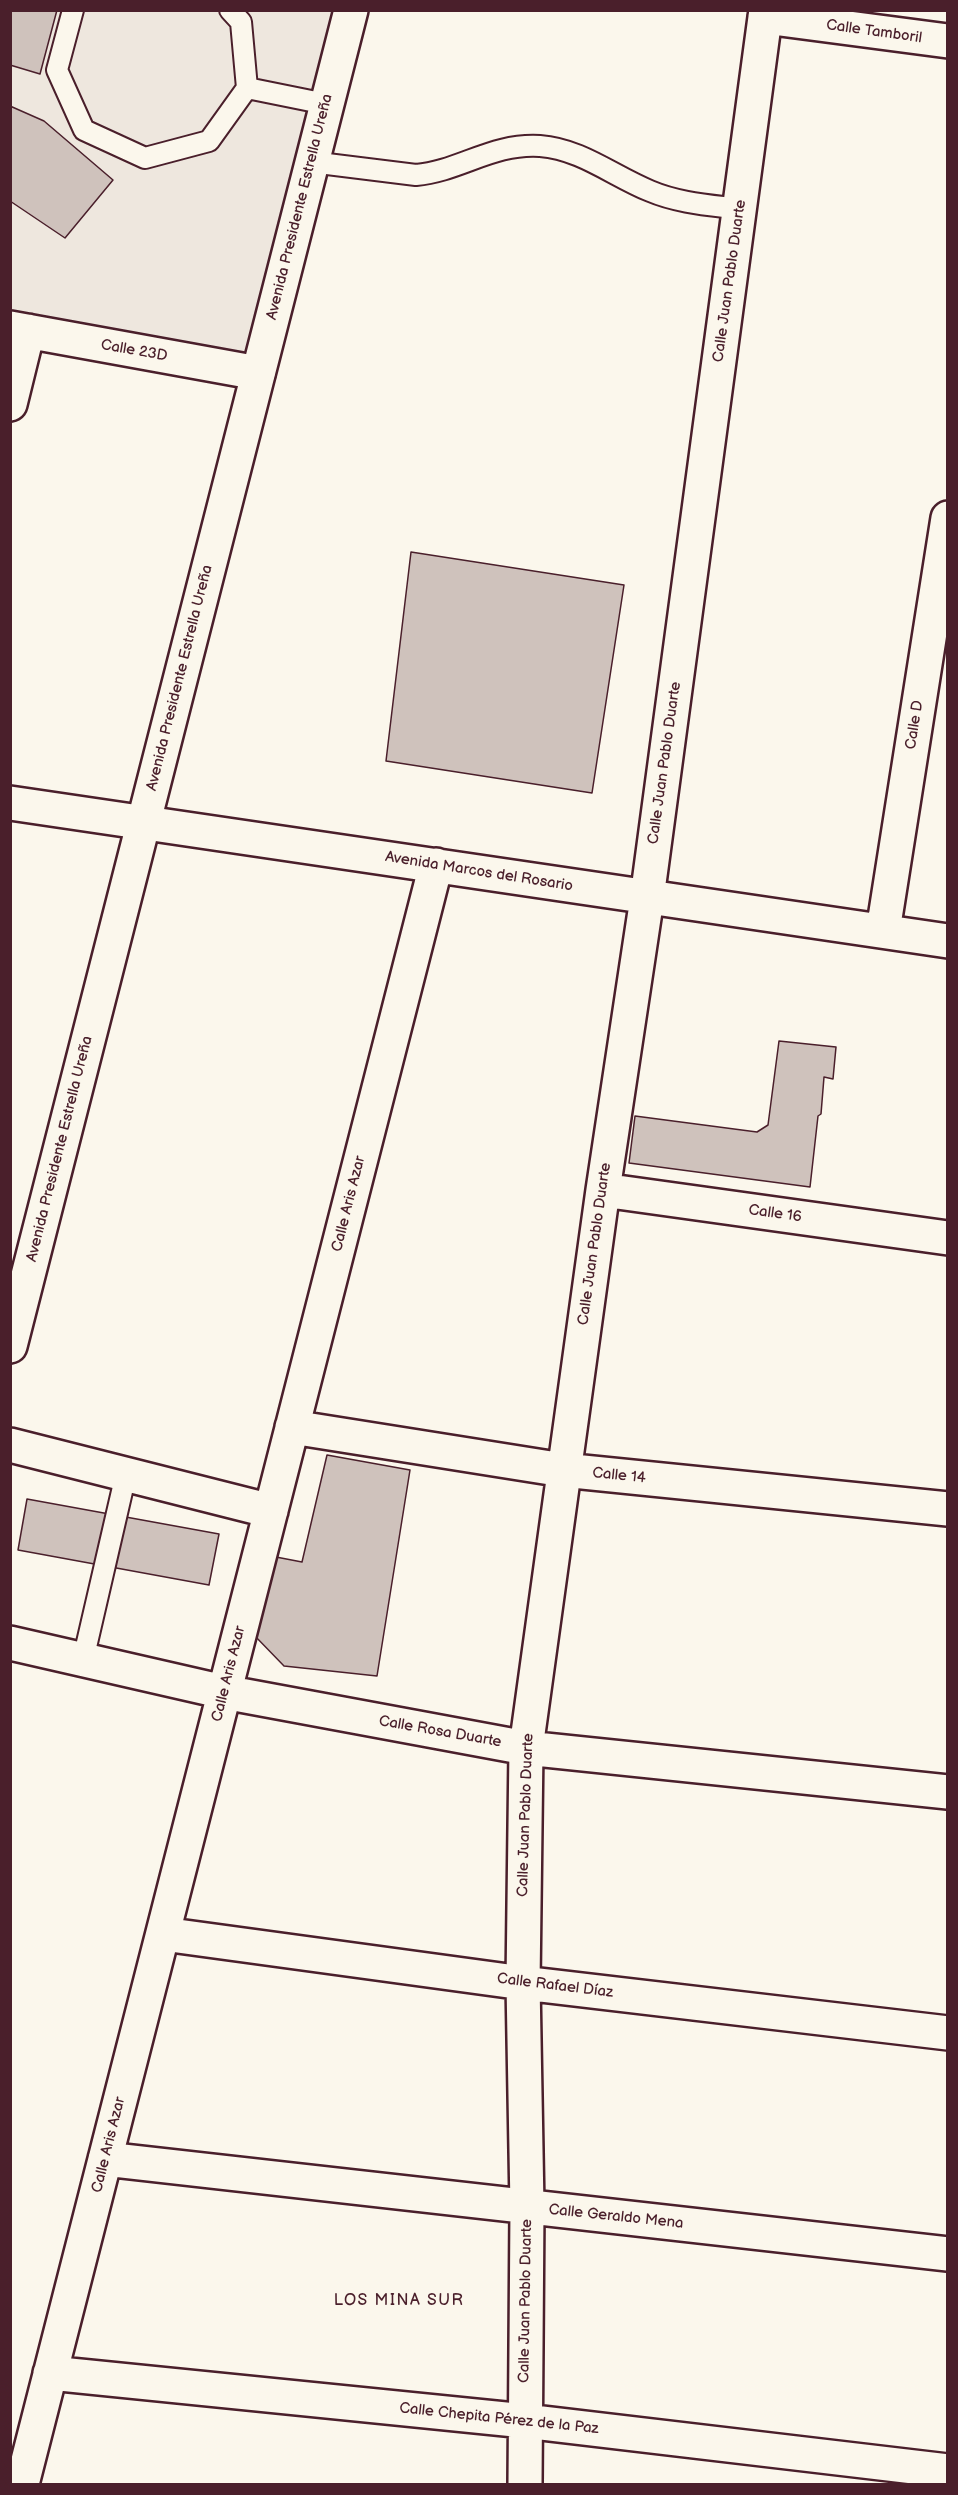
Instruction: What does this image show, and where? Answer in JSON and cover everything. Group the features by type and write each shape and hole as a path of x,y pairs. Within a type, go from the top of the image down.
{"street":[{"name":"Avenida Presidente Estrella Ureña","path":"10,1346 351,10"},
{"name":"Calle Tamboril","path":"766,14 948,41"},
{"name":"Calle Juan Pablo Duarte","path":"525,2484 526,2207 523,1983 526,1748 563,1470 647,898 766,14"},
{"name":"Calle 23D","path":"19,330 258,373"},
{"path":"10,404 19,330"},
{"name":"Calle D","path":"884,931 933,702 948,518"},
{"name":"Avenida Marcos del Rosario","path":"10,804 436,864 647,898 948,941"},
{"name":"Calle Aris Azar","path":"22,2484 436,864"},
{"name":"Calle 16","path":"603,1190 948,1238"},
{"name":"Calle 14","path":"292,1427 563,1470 948,1509"},
{"path":"10,1446 271,1511"},
{"name":"Calle Rosa Duarte","path":"10,1643 224,1692 526,1748 948,1792"},
{"name":"Calle Rafael Díaz","path":"163,1934 523,1983 948,2033"},
{"name":"Calle Geraldo Mena","path":"105,2159 948,2254"},
{"name":"Calle Chepita Pérez de la Paz","path":"50,2373 525,2421 948,2471"}],"lane":[{"path":"73,10 57,70 84,130 144,158 209,141 247,88 238,14"},
{"path":"247,88 326,104"},
{"path":"311,162 416,175 432,174 503,148 542,146 566,151 658,194 678,200 740,209"},
{"path":"83,1660 126,1474"}],"shaded area":[{"path":"10,11 362,11 271,364 11,324"}],"building":[{"path":"10,10 57,10 40,74 10,65"},
{"path":"10,106 44,121 113,180 65,238 10,201"},
{"path":"411,552 624,585 592,793 386,761"},
{"path":"779,1041 836,1047 833,1079 824,1077 810,1187 629,1163 635,1116 757,1132 768,1125"},
{"path":"327,1455 410,1470 377,1676 284,1666 253,1634 276,1557 302,1562"},
{"path":"27,1499 219,1534 209,1585 18,1550"}],"district":[{"name":"LOS MINA SUR","path":"399,2301"}]}
